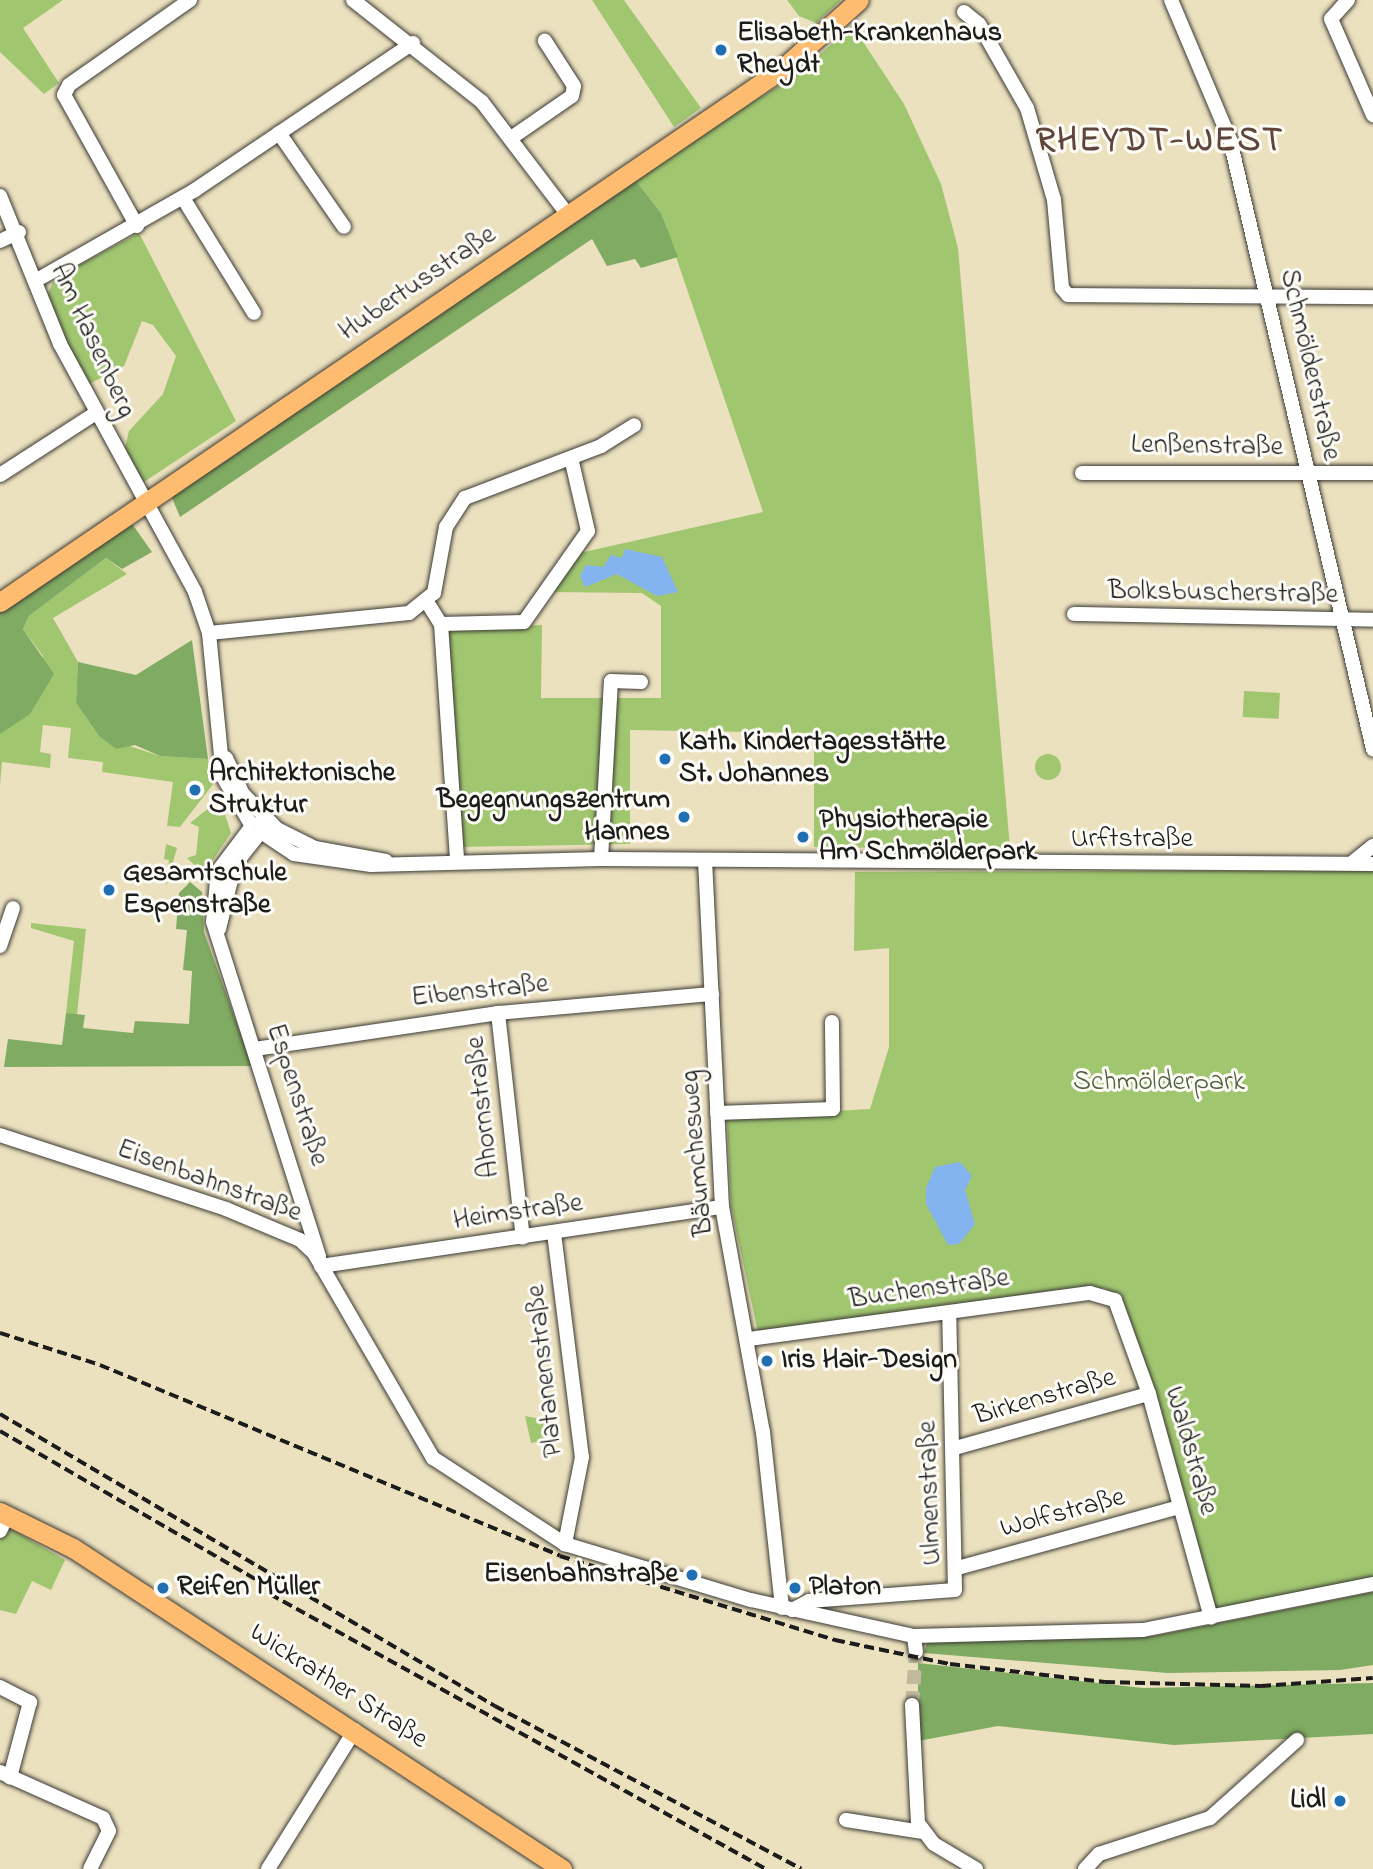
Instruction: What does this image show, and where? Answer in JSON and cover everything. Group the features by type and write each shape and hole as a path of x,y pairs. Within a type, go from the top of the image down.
{"main road":[{"name":"Hubertusstraße","path":"0,602 782,69 859,0"},
{"name":"Wickrather Straße","path":"3,1519 73,1548 355,1730 562,1869"}],"street":[{"path":"137,226 64,95 69,85 190,0"},
{"path":"353,0 413,43 514,135 568,215"},
{"name":"Schmölderstraße","path":"1171,0 1230,140 1269,295 1373,749"},
{"path":"1348,0 1331,19 1373,115"},
{"path":"964,12 979,24 1027,108 1054,200 1062,288 1068,295 1373,297"},
{"path":"514,135 572,96 574,86 545,41"},
{"path":"34,281 183,198 413,43"},
{"path":"279,133 344,227"},
{"name":"Am Hasenberg","path":"0,195 19,232 34,281 96,413 147,504"},
{"path":"183,198 254,313"},
{"path":"0,241 19,232"},
{"path":"0,475 96,413"},
{"path":"209,633 399,615 427,602 440,577 446,527 466,498 571,458 634,425"},
{"path":"441,624 524,622 588,531 571,458"},
{"name":"Lenßenstraße","path":"1082,473 1373,473"},
{"name":"Urftstraße","path":"147,504 184,570 209,633 220,740 242,793 260,827 315,848 387,861 601,859 1373,864"},
{"path":"427,602 441,624 457,860"},
{"name":"Bolksbuscherstraße","path":"1074,614 1373,620"},
{"path":"601,859 611,681 641,682"},
{"name":"Espenstraße","path":"260,827 212,888 219,942 255,1049 321,1266"},
{"path":"1351,863 1373,846"},
{"name":"Bäumchesweg","path":"705,860 722,1207 749,1339 787,1609"},
{"path":"0,946 13,908"},
{"name":"Eibenstraße","path":"255,1049 498,1013 712,994"},
{"name":"Ahornstraße","path":"498,1013 523,1238"},
{"path":"717,1113 833,1109 832,1022"},
{"name":"Eisenbahnstraße","path":"0,1135 226,1209 300,1240 321,1266 433,1458 565,1544 787,1609 914,1636 1143,1630 1373,1584"},
{"name":"Heimstraße","path":"321,1266 722,1207"},
{"name":"Platanenstraße","path":"554,1233 582,1457 565,1544"},
{"name":"Buchenstraße","path":"749,1339 1090,1293 1115,1300"},
{"name":"Waldstraße","path":"1115,1300 1149,1394 1211,1618"},
{"name":"Ulmenstraße","path":"787,1609 809,1601 951,1594 958,1568 949,1312"},
{"name":"Birkenstraße","path":"954,1448 1149,1394"},
{"name":"Wolfstraße","path":"958,1568 1180,1507"},
{"path":"914,1636 916,1652"},
{"path":"0,1687 30,1702 5,1774 103,1818 109,1831 90,1869"},
{"path":"912,1705 914,1796 923,1832"},
{"path":"268,1869 355,1730"},
{"path":"1085,1869 1099,1854 1210,1818 1297,1740"},
{"path":"846,1820 923,1832 976,1869"}],"green space":[{"path":"0,0 63,0 23,28 59,83 44,94 0,52"},
{"path":"592,0 624,0 701,108 674,127"},
{"path":"787,0 841,0 816,23 799,16"},
{"path":"852,25 904,104 941,184 958,248 1011,859 979,849 814,847 814,733 630,730 630,844 460,847 445,628 542,625 541,698 661,698 661,606 642,593 547,592 575,554 763,512 661,213 633,177 801,72"},
{"path":"633,177 661,213 678,257 641,268 635,259 607,266 592,239 180,517 170,493"},
{"path":"139,233 236,421 144,482 124,451 129,431 163,394 176,356 153,325 142,321 124,366 89,384 45,300 55,278"},
{"path":"130,521 152,552 122,569 106,558 29,616 23,629 54,674 30,714 0,734 0,609"},
{"path":"106,558 127,574 53,618 78,662 76,703 99,736 160,756 208,759 214,783 180,827 167,826 173,782 102,772 103,762 68,758 71,728 43,725 40,752 51,754 50,768 2,762 0,786 0,734 43,656 23,629 29,616"},
{"path":"192,640 208,759 160,756 135,745 116,749 99,736 76,703 78,662 136,675"},
{"path":"1244,691 1280,693 1279,719 1243,717"},
{"path":"1048,754 1057,758 1061,767 1057,776 1048,780 1039,776 1035,767 1039,758"},
{"path":"220,799 231,833 206,870 199,869 187,858 196,855 199,827 190,823"},
{"path":"166,844 177,848 166,887 169,860 164,859"},
{"name":"Schmölderpark","path":"1373,870 1373,1577 1213,1612 1129,1317 1117,1295 1104,1288 758,1333 731,1206 727,1117 870,1109 889,1047 889,948 854,951 855,872"},
{"path":"190,882 202,892 204,932 252,1066 4,1067 8,1039 62,1045 66,1013 85,1015 83,1028 133,1033 135,1021 189,1024 192,971 183,970 187,930 176,929 179,893"},
{"path":"31,923 86,929 77,1015 66,1013 74,941 31,928"},
{"path":"525,1416 552,1421 548,1440 531,1443"},
{"path":"11,1529 65,1560 51,1590 32,1581 16,1614 0,1610 0,1539"},
{"path":"1373,1592 1373,1665 1340,1670 1168,1673 924,1653 927,1641 1154,1636"},
{"path":"918,1663 1143,1688 1373,1683 1373,1734 1174,1745 998,1726 918,1741"}],"water":[{"path":"625,549 662,557 678,592 657,596 617,574 585,587 580,576 586,565 603,567 611,555 622,558"},
{"path":"960,1162 972,1176 965,1190 975,1224 959,1244 948,1245 926,1204 926,1188 935,1167"}],"tunnel":[{"path":"912,1705 916,1652"}],"railway":[{"path":"0,1333 100,1365 560,1556 835,1640 950,1664 1105,1682 1261,1686 1373,1678"},
{"path":"0,1414 495,1706 801,1869"},
{"path":"0,1431 281,1594"},
{"path":"270,1594 766,1869"}],"place":[{"name":"Elisabeth-Krankenhaus Rheydt","path":"721,50"},
{"name":"Kath. Kindertagesstätte St. Johannes","path":"665,759"},
{"name":"Architektonische Struktur","path":"195,790"},
{"name":"Begegnungszentrum Hannes","path":"684,817"},
{"name":"Physiotherapie Am Schmölderpark","path":"803,837"},
{"name":"Gesamtschule Espenstraße","path":"109,890"},
{"name":"Iris Hair-Design","path":"767,1361"},
{"name":"Eisenbahnstraße","path":"692,1575"},
{"name":"Reifen Müller","path":"163,1588"},
{"name":"Platon","path":"795,1588"},
{"name":"Lidl","path":"1340,1801"}],"district":[{"name":"RHEYDT-WEST","path":"1160,142"}]}
